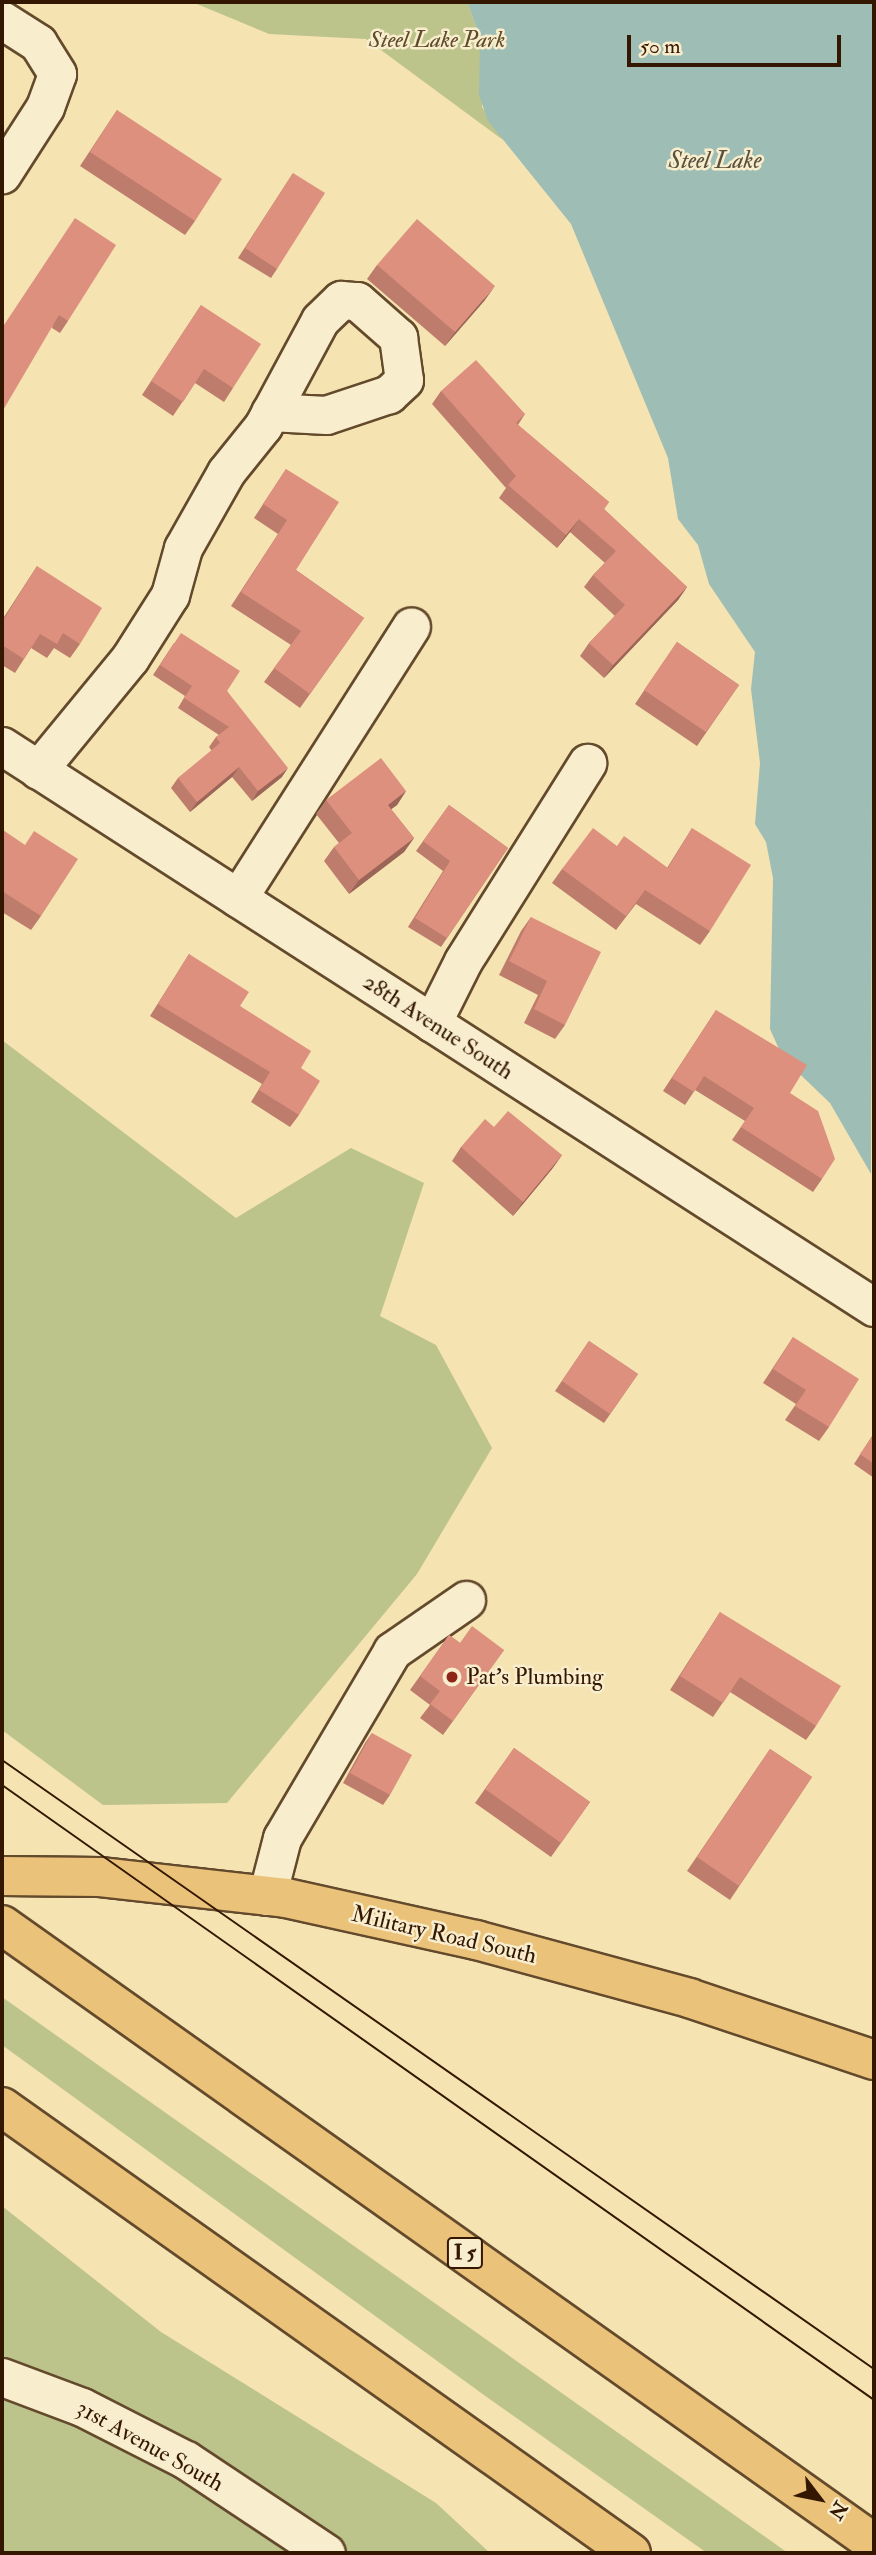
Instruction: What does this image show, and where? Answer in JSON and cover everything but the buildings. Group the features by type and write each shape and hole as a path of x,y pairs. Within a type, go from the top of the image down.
{"main road":[{"name":"Military Road South","path":"2,1876 100,1877 267,1896 477,1940 689,1998 874,2060"},
{"name":"I 5","path":"2,1925 874,2543"},
{"path":"2,2107 631,2553"}],"street":[{"path":"2,20 38,43 57,74 45,107 2,174"},
{"path":"14,761 130,658 170,595 183,548 219,483 271,412"},
{"path":"238,898 411,626"},
{"name":"28th Avenue South","path":"14,761 238,898 874,1307"},
{"path":"432,1023 463,961 587,764"},
{"path":"267,1896 282,1838 393,1651 466,1600"},
{"name":"31st Avenue South","path":"2,2377 82,2407 186,2460 326,2553"}],"green space":[{"name":"Steel Lake Park","path":"192,2 467,2 480,37 482,107 503,140 366,39 269,34"},
{"path":"2,1040 236,1218 351,1148 424,1183 380,1316 436,1345 492,1448 417,1574 227,1803 103,1805 2,1730"},
{"path":"2,1997 788,2553 707,2553 484,2395 2,2045"},
{"path":"2,2206 161,2332 436,2503 490,2553 2,2553"}],"water":[{"name":"Steel Lake","path":"467,2 874,2 871,1174 830,1103 783,1058 770,1029 773,878 766,842 755,824 760,763 751,689 755,652 709,584 698,545 678,519 668,458 571,224 488,121 479,95 480,37"}],"tram line":[{"path":"2,1760 874,2369"},
{"path":"2,1785 874,2400"}],"place":[{"name":"Pat's Plumbing","path":"452,1677"}]}
